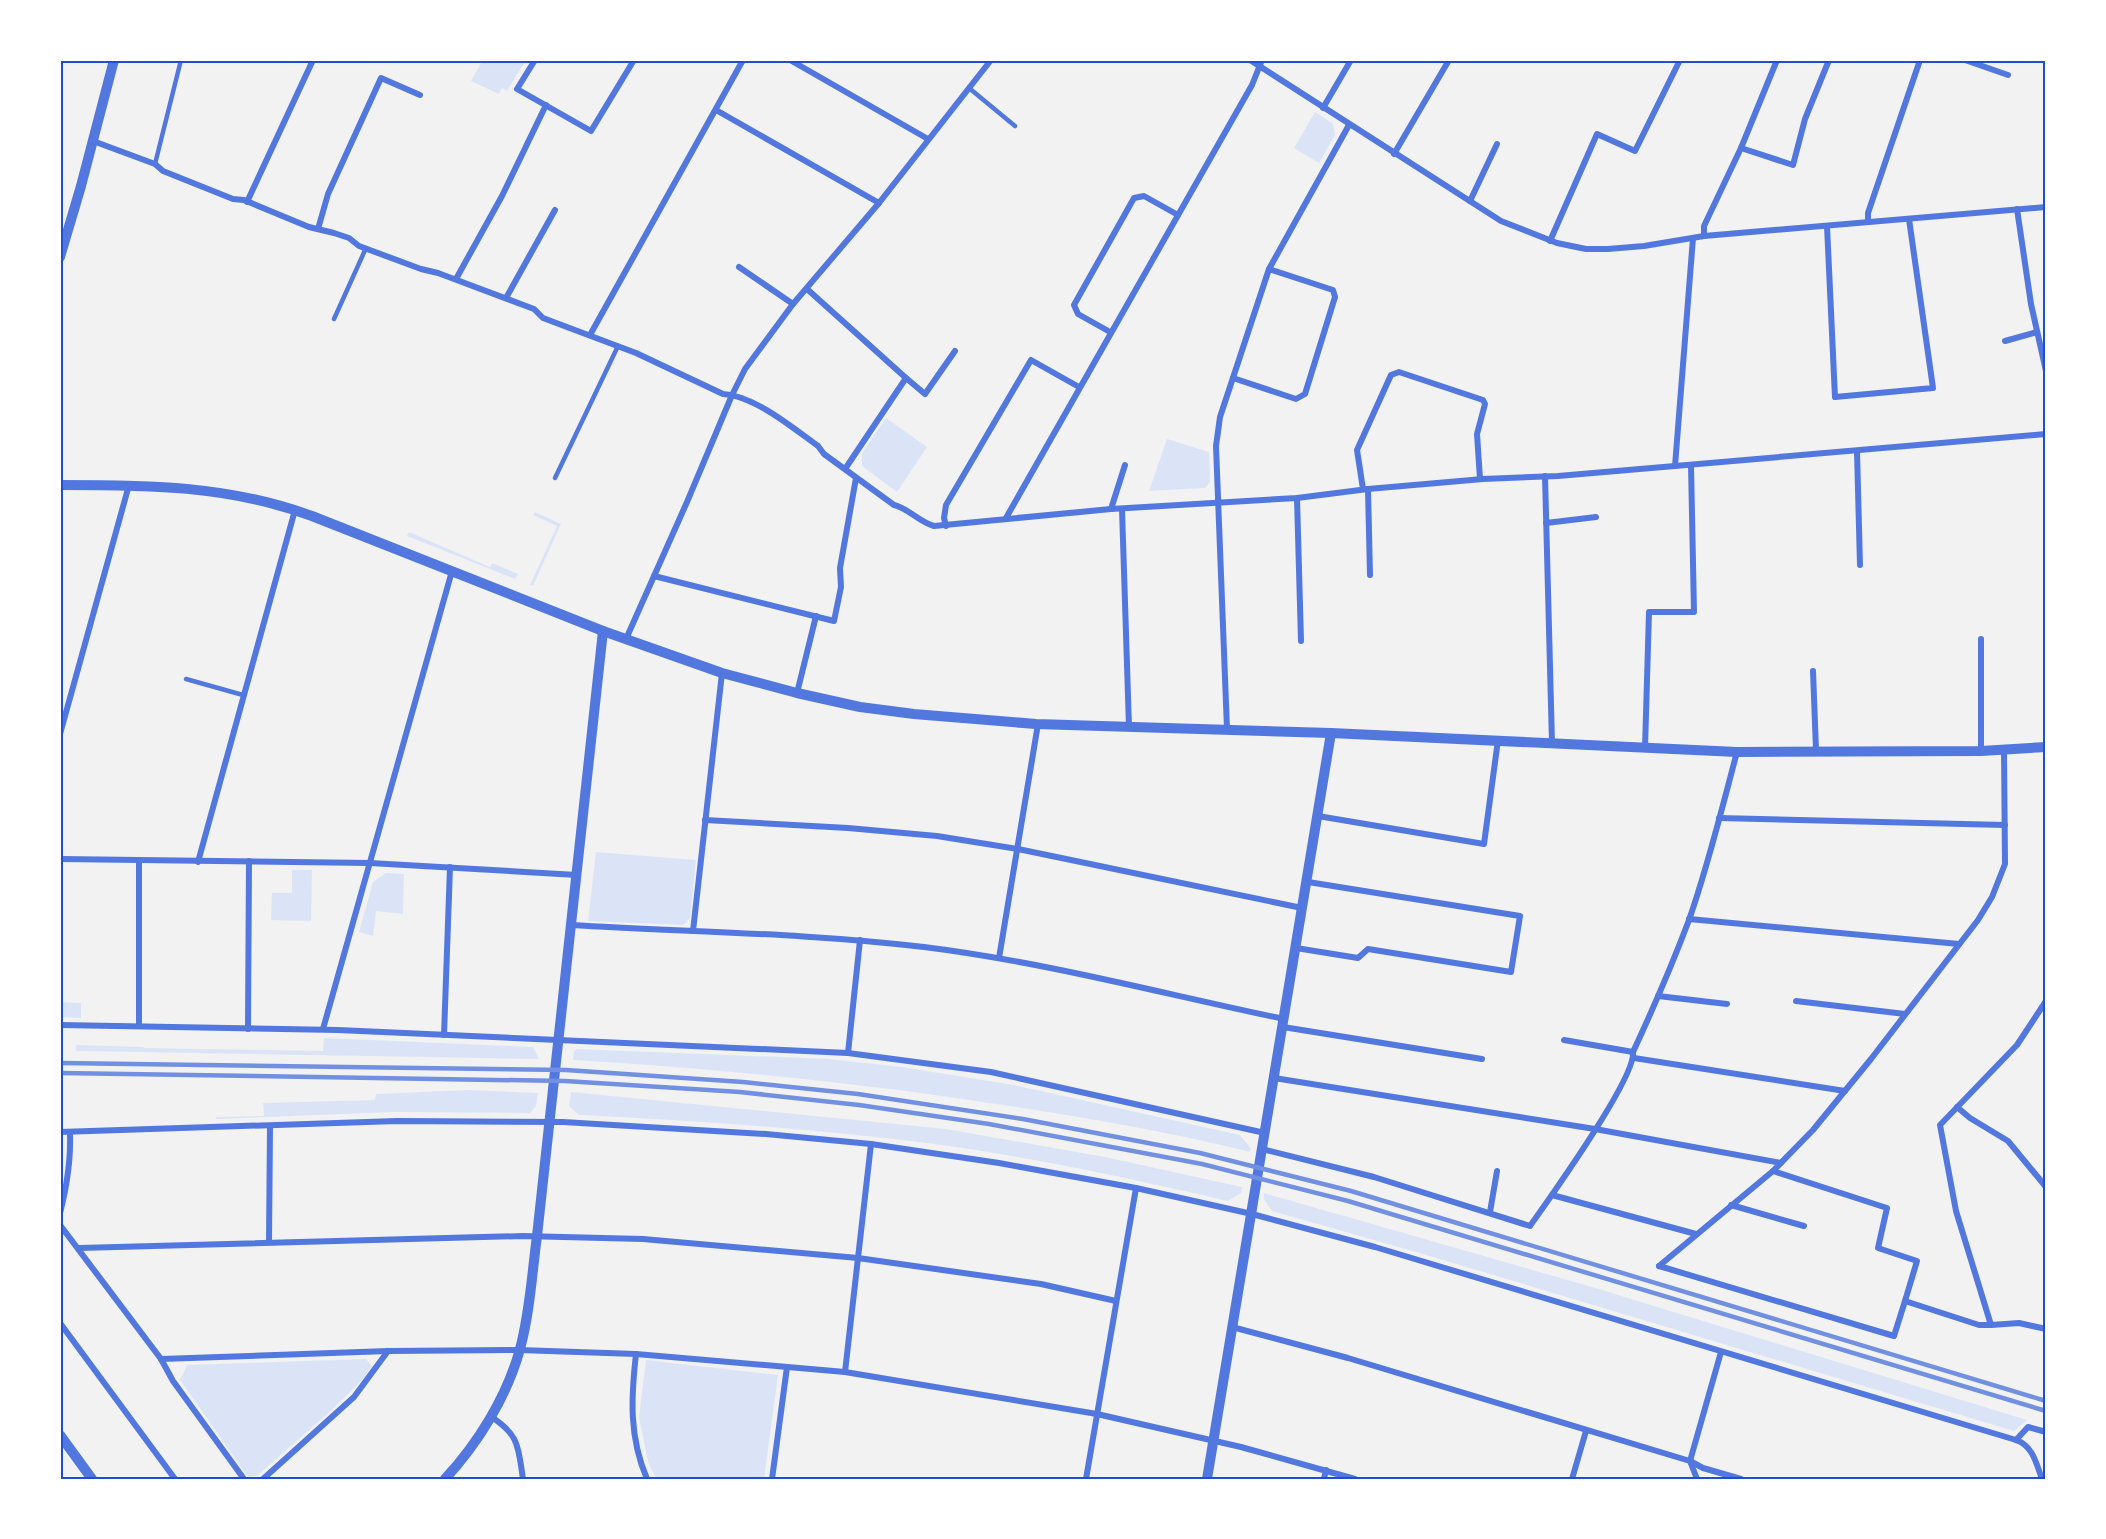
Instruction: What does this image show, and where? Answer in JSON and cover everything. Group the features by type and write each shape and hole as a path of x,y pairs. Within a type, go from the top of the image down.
{"street":[{"path":"60,257 63,237 114,60"},
{"path":"248,202 313,60"},
{"path":"535,60 517,89 591,131 634,60"},
{"path":"590,335 743,60"},
{"path":"790,60 928,139"},
{"path":"626,639 745,369 793,304 879,203 991,60"},
{"path":"1250,60 1260,63 1348,125 1501,221 1550,241 1586,249 1644,246 1704,236 2046,207"},
{"path":"1323,108 1351,60"},
{"path":"1394,154 1449,60"},
{"path":"1550,241 1597,134 1635,151 1680,60"},
{"path":"1704,236 1704,226 1741,148 1777,60"},
{"path":"1741,148 1793,165 1805,119 1829,60"},
{"path":"1868,221 1868,213 1920,60"},
{"path":"1965,60 2008,75"},
{"path":"1006,518 1252,85 1260,63"},
{"path":"318,229 328,194 381,78 420,95"},
{"path":"456,279 502,196 546,105"},
{"path":"716,110 879,203"},
{"path":"1227,729 1216,446 1220,417 1269,269 1348,125"},
{"path":"92,141 155,164 163,171 233,200 248,202 318,229 349,238 366,248 534,309 543,318 636,353 723,394 732,395 773,415 818,446 824,454 894,506 934,526 1111,509 1297,498 1366,489 1480,479 1558,476 2046,434"},
{"path":"1470,201 1497,144"},
{"path":"1110,332 1078,314 1074,305 1134,198 1144,196 1178,215"},
{"path":"2017,209 2031,304 2046,371"},
{"path":"506,298 555,210"},
{"path":"1827,226 1834,397 1933,388 1909,219"},
{"path":"1675,466 1693,238"},
{"path":"739,267 793,304"},
{"path":"1233,378 1296,399 1305,394 1335,297 1332,290 1269,269"},
{"path":"807,289 925,394 955,351"},
{"path":"2005,341 2037,332"},
{"path":"946,526 944,518 946,505 1031,360 1079,387"},
{"path":"1370,575 1366,489 1357,450 1391,375 1399,372 1483,400 1485,404 1477,434 1480,479"},
{"path":"845,469 906,378"},
{"path":"1857,451 1860,565"},
{"path":"1111,509 1125,465"},
{"path":"1645,748 1649,612 1694,612 1691,465"},
{"path":"1545,476 1552,743"},
{"path":"654,576 834,621 841,587 840,568 856,477"},
{"path":"60,485 196,488 268,501 603,631 722,673 797,693 914,714 964,720 1038,724 1331,733 1737,752 1981,751 2046,747"},
{"path":"60,734 129,485"},
{"path":"1297,498 1301,641"},
{"path":"1122,509 1129,727"},
{"path":"198,862 295,510"},
{"path":"1546,523 1596,517"},
{"path":"323,1029 452,571"},
{"path":"797,693 816,616"},
{"path":"445,1479 461,1461 502,1395 519,1350 529,1300 603,631"},
{"path":"1981,639 1981,751"},
{"path":"1813,671 1815,750"},
{"path":"693,931 722,673"},
{"path":"999,958 1038,724"},
{"path":"1207,1479 1331,733"},
{"path":"1318,816 1484,844 1498,740"},
{"path":"1773,1171 1887,1208 1878,1248 1917,1261 1894,1336 1659,1266 1773,1171 1813,1130 1978,920 1992,897 2005,864 2004,750"},
{"path":"1262,1149 1374,1177 1530,1226 1617,1093 1634,1055 1689,919 1737,752"},
{"path":"1719,818 2005,825"},
{"path":"705,820 858,828 938,836 1018,849 1303,908"},
{"path":"60,860 370,863 577,875"},
{"path":"139,860 139,1026"},
{"path":"248,1029 249,861"},
{"path":"444,1035 450,867"},
{"path":"1296,948 1358,958 1368,949 1512,972 1520,916 1308,882"},
{"path":"1689,919 1959,944"},
{"path":"571,926 774,934 860,940 999,958 1284,1023 1482,1059"},
{"path":"848,1053 860,940"},
{"path":"1658,996 1727,1004"},
{"path":"1796,1001 1905,1014"},
{"path":"1990,1325 1956,1211 1940,1125 2017,1045 2046,1001"},
{"path":"60,1025 323,1029 848,1053 991,1072 1265,1133"},
{"path":"1564,1040 1634,1055 1845,1091"},
{"path":"1274,1078 1595,1129 1781,1163"},
{"path":"1957,1107 1970,1118 2008,1141 2046,1187"},
{"path":"60,1132 397,1121 549,1122 766,1134 871,1144 999,1163 1136,1188 1251,1214 1397,1254 2016,1440 2024,1443 2032,1451 2042,1479"},
{"path":"268,1242 270,1126"},
{"path":"60,1213 67,1188 71,1158 70,1132"},
{"path":"845,1372 871,1144"},
{"path":"1490,1212 1497,1171"},
{"path":"1086,1479 1136,1188"},
{"path":"1552,1195 1696,1234"},
{"path":"1731,1205 1804,1226"},
{"path":"60,1225 161,1359 173,1381 244,1479"},
{"path":"79,1248 537,1236 643,1239 858,1258 1041,1284 1116,1301"},
{"path":"1905,1301 1979,1325 2019,1323 2046,1329"},
{"path":"60,1323 175,1479"},
{"path":"1232,1327 1348,1358 1690,1461 1703,1468 1741,1479"},
{"path":"161,1359 388,1351 519,1350 636,1354 845,1372 1097,1414 1213,1440 1355,1479"},
{"path":"263,1479 354,1397 388,1351"},
{"path":"1697,1479 1690,1461 1721,1352"},
{"path":"636,1354 632,1398 634,1440 647,1479"},
{"path":"779,1479 772,1479 786,1367"},
{"path":"490,1416 505,1426 516,1439 523,1479"},
{"path":"2016,1440 2028,1427 2046,1432"},
{"path":"1572,1479 1586,1431"},
{"path":"60,1435 92,1479"},
{"path":"1324,1479 1326,1470"}],"lane":[{"path":"155,164 181,60"},
{"path":"969,88 1015,126"},
{"path":"334,320 366,248"},
{"path":"555,478 618,346"},
{"path":"186,679 243,694"}],"shaded area":[{"path":"483,60 526,60 507,91 502,88 499,94 471,81"},
{"path":"1315,112 1333,124 1335,135 1319,163 1294,148"},
{"path":"886,418 927,447 897,492 862,466 862,453"},
{"path":"1167,439 1209,452 1210,482 1205,488 1149,491"},
{"path":"535,512 561,524 533,586 530,585 557,526 533,515"},
{"path":"409,532 490,567 492,563 518,574 515,579 407,536"},
{"path":"596,852 696,860 690,918 683,925 588,921"},
{"path":"292,870 312,870 311,921 271,920 272,893 292,893"},
{"path":"386,873 404,874 403,914 376,911 373,936 359,932 373,882"},
{"path":"60,1002 81,1003 81,1018 60,1017"},
{"path":"324,1038 533,1047 539,1059 76,1051 76,1045 323,1051"},
{"path":"577,1049 829,1059 902,1067 1014,1085 1240,1135 1251,1149 1250,1152 1108,1122 910,1092 742,1073 573,1060 574,1051"},
{"path":"468,1090 538,1093 536,1106 530,1113 392,1112 216,1119 216,1117 264,1116 263,1103 375,1100 376,1094"},
{"path":"571,1092 946,1129 1105,1157 1242,1187 1241,1193 1228,1201 1071,1167 991,1152 911,1141 745,1125 579,1115 569,1106"},
{"path":"1264,1193 1592,1287 2027,1420 2014,1431 1272,1211 1264,1199"},
{"path":"366,1359 372,1366 363,1379 334,1408 257,1476 248,1477 180,1380 187,1365"},
{"path":"646,1360 778,1375 764,1479 656,1479 648,1462 639,1417"}],"railway":[{"path":"60,1063 566,1070 743,1082 858,1094 1023,1119 1200,1153 1351,1191 2046,1401"},
{"path":"60,1073 565,1081 740,1092 859,1105 989,1124 1202,1164 1348,1201 2046,1411"}]}
